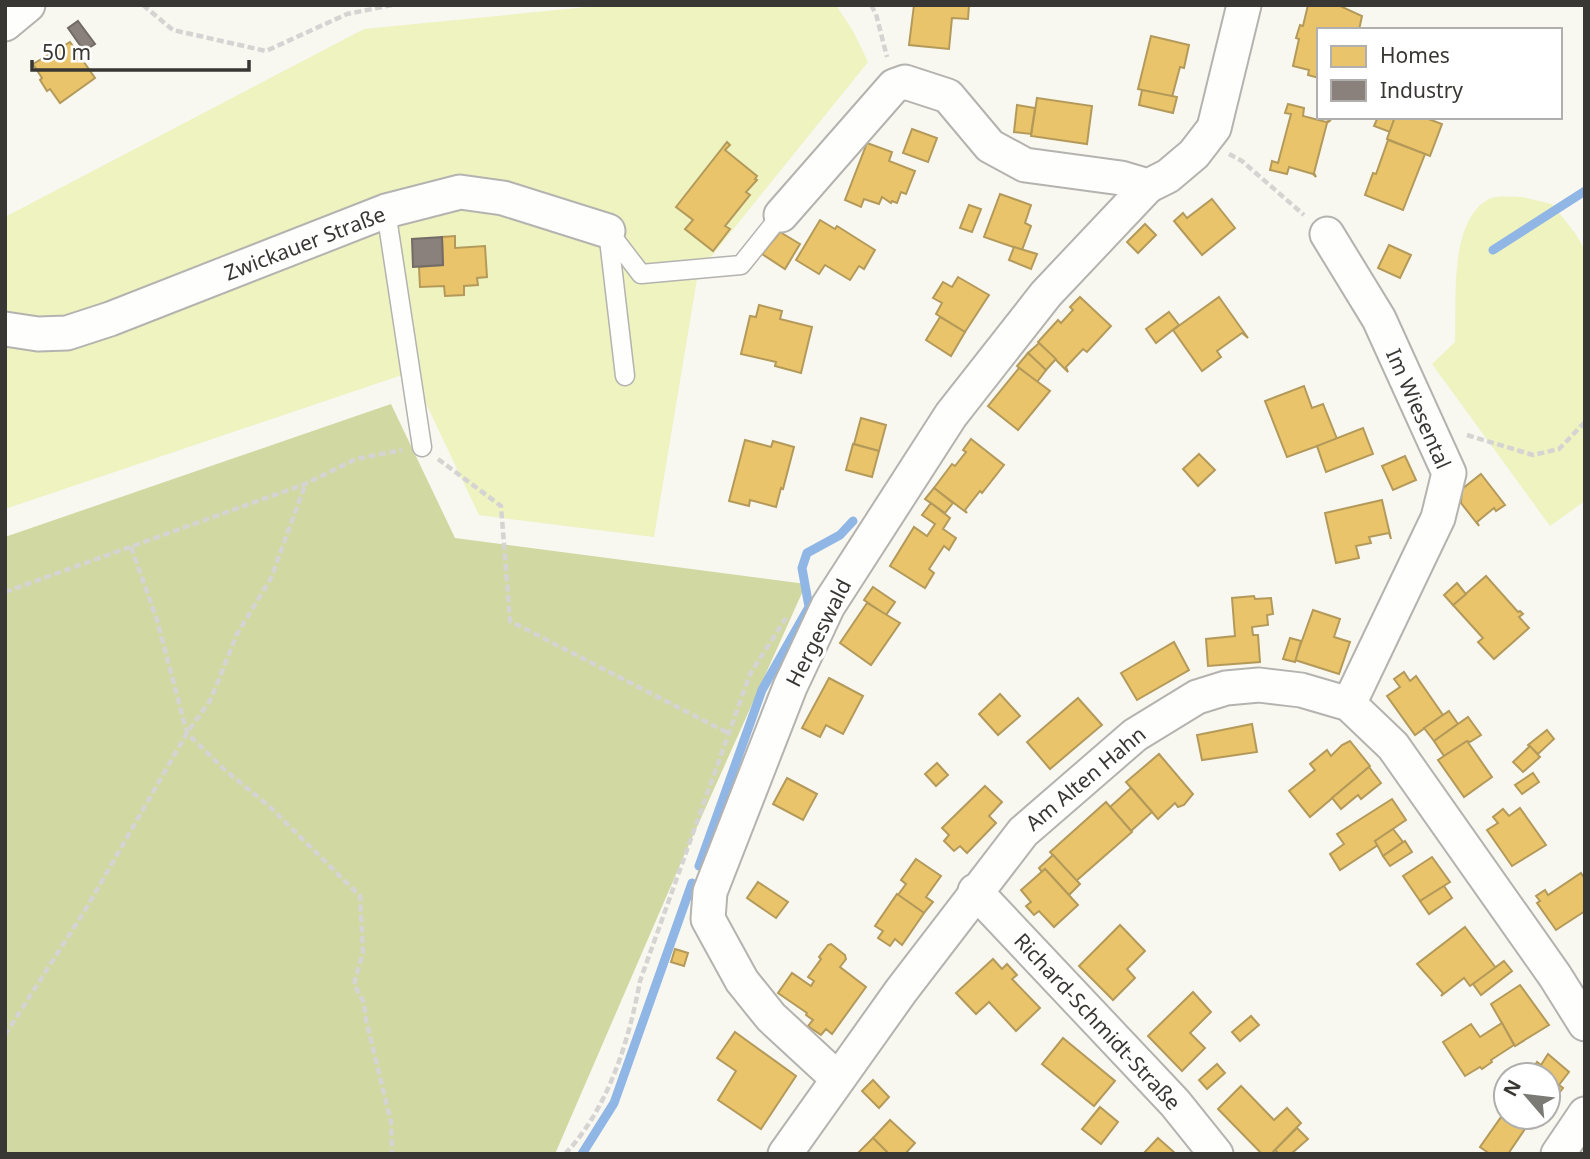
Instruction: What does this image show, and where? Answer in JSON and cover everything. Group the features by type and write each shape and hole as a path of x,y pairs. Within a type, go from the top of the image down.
{"street":[{"path":"5,24 28,5"},
{"name":"Hergeswald","path":"838,1079 771,1017 742,981 708,919 710,892 790,687 828,606 951,415 1046,294 1149,186 1168,176 1194,154 1214,128 1244,5"},
{"path":"781,215 894,86 905,82 948,96 990,146 1025,165 1121,178 1149,186"},
{"name":"Zwickauer Straße","path":"5,329 38,334 67,333 110,319 386,211 460,192 503,198 608,231"},
{"name":"Im Wiesental","path":"1327,234 1379,320 1449,473 1438,517 1349,704"},
{"name":"Am Alten Hahn","path":"785,1154 975,891 1023,832 1135,735 1197,697 1226,688 1259,685 1301,690 1349,704 1393,746 1555,976 1585,1024"},
{"name":"Richard-Schmidt-Straße","path":"975,891 1175,1103 1216,1154"},
{"path":"1558,1154 1585,1114"}],"lane":[{"path":"386,211 422,447"},
{"path":"608,231 641,274 691,270 741,265 781,215"},
{"path":"608,231 625,376"}],"path":[{"path":"143,5 173,30 265,51 347,14 392,5"},
{"path":"871,5 876,14 894,86"},
{"path":"1204,141 1242,161 1327,234"},
{"path":"1427,424 1533,454 1559,449 1585,422"},
{"path":"5,592 305,484 356,459 422,447 501,506 510,621 728,733"},
{"path":"5,1035 87,907 187,733 211,699 237,634 271,578 305,484"},
{"path":"131,547 156,620 187,733 269,806 360,896 363,951 354,984 364,1003 391,1122 392,1154"},
{"path":"565,1154 576,1143 604,1098 634,1016 640,981 683,858"}],"green space":[{"path":"608,5 836,5 868,62 698,273 654,537 479,515 411,372 5,509 5,217 364,29"},
{"path":"1522,197 1552,204 1585,250 1585,501 1550,526 1432,364 1455,342 1457,264 1467,225 1476,210 1489,199"},
{"path":"391,404 455,538 806,584 683,858 555,1154 5,1154 5,537"}],"building: Homes":[{"path":"914,5 969,5 968,19 952,18 949,49 909,45"},
{"path":"1308,5 1338,5 1362,16 1359,28 1317,28 1317,77 1308,75 1309,70 1293,66 1299,39 1296,38 1300,25 1303,26"},
{"path":"1151,36 1189,45 1184,68 1180,67 1172,97 1138,89"},
{"path":"70,42 95,78 60,103 50,89 47,91 33,64"},
{"path":"1142,90 1177,97 1173,113 1139,105"},
{"path":"1037,98 1092,106 1087,144 1031,136"},
{"path":"1288,104 1304,108 1303,116 1326,122 1331,120 1327,123 1314,173 1316,177 1289,167 1287,174 1270,170 1272,161 1278,163 1291,114 1285,113"},
{"path":"1017,105 1035,108 1031,134 1014,132"},
{"path":"1377,119 1394,119 1390,132 1374,126"},
{"path":"1394,119 1428,119 1442,124 1430,156 1387,139"},
{"path":"912,129 937,138 928,162 903,153"},
{"path":"1388,140 1425,154 1403,210 1365,195"},
{"path":"727,142 730,145 725,150 757,176 757,180 746,192 750,195 725,226 730,229 713,251 685,229 693,220 676,207"},
{"path":"867,143 892,152 889,161 915,171 906,194 901,192 897,203 891,203 882,197 879,204 864,199 861,207 845,200"},
{"path":"1000,194 1031,205 1025,223 1031,226 1022,250 984,237"},
{"path":"1212,199 1235,228 1202,255 1174,221 1183,213 1187,218"},
{"path":"969,205 981,209 972,232 960,228"},
{"path":"820,220 835,229 837,226 875,250 864,269 859,266 850,280 825,265 819,274 796,260"},
{"path":"1145,224 1156,235 1138,253 1127,242"},
{"path":"780,232 800,244 785,269 762,254"},
{"path":"455,236 455,248 485,246 487,277 477,278 478,285 464,286 464,295 445,296 444,286 420,287 419,267 443,265 442,237"},
{"path":"1389,245 1411,255 1400,278 1378,268"},
{"path":"1014,247 1037,254 1031,269 1009,260"},
{"path":"958,277 989,295 965,332 936,314 942,303 933,298 943,282 952,287"},
{"path":"1080,297 1111,326 1087,352 1083,349 1066,367 1068,372 1038,342 1058,320 1061,323 1073,310 1070,307"},
{"path":"1219,297 1248,338 1242,333 1217,351 1221,357 1202,371 1173,330"},
{"path":"759,305 782,311 780,319 812,327 801,373 775,366 776,362 741,354 750,316 756,317"},
{"path":"1169,312 1179,325 1156,343 1146,329"},
{"path":"940,317 965,332 951,356 926,340"},
{"path":"1039,343 1056,359 1046,370 1028,353"},
{"path":"1028,353 1046,370 1037,382 1017,366"},
{"path":"1019,368 1050,391 1018,430 988,406"},
{"path":"1304,386 1312,408 1323,404 1337,439 1287,457 1265,401"},
{"path":"861,418 886,425 879,451 854,444"},
{"path":"1363,428 1373,454 1326,472 1317,446"},
{"path":"971,439 1004,465 965,510 967,513 934,488 952,464 955,466 966,452 963,450"},
{"path":"745,440 771,447 773,441 794,447 776,507 750,500 749,506 729,501"},
{"path":"853,444 879,451 872,477 846,470"},
{"path":"1199,454 1215,470 1198,486 1183,469"},
{"path":"1405,456 1416,480 1393,490 1382,466"},
{"path":"1481,474 1505,505 1496,511 1494,508 1477,522 1479,526 1461,503 1462,489"},
{"path":"934,488 953,503 945,513 925,499"},
{"path":"1382,500 1391,539 1389,533 1369,537 1371,543 1356,546 1359,558 1336,563 1325,513"},
{"path":"931,503 950,518 943,529 956,538 949,550 944,546 929,569 934,573 925,588 890,566 914,527 927,536 935,524 922,515"},
{"path":"1486,576 1518,612 1523,614 1519,617 1529,628 1494,659 1478,642 1483,638 1453,605"},
{"path":"1457,583 1466,594 1453,605 1444,595"},
{"path":"873,587 895,602 886,615 864,600"},
{"path":"1254,596 1255,599 1271,598 1273,614 1267,615 1268,625 1252,627 1253,635 1258,635 1260,662 1208,666 1206,639 1235,636 1232,598"},
{"path":"867,603 900,623 871,665 840,643"},
{"path":"1313,610 1340,619 1334,637 1350,642 1339,674 1295,660"},
{"path":"1290,638 1301,641 1295,662 1283,659"},
{"path":"1174,642 1189,670 1137,700 1121,673"},
{"path":"1404,672 1410,681 1416,676 1443,715 1415,735 1387,696 1400,687 1394,679"},
{"path":"829,678 863,696 843,734 826,725 820,737 802,728"},
{"path":"1000,694 1020,716 998,735 979,714"},
{"path":"1078,698 1102,725 1050,769 1027,742"},
{"path":"1449,711 1458,724 1434,741 1424,728"},
{"path":"1468,717 1481,735 1444,756 1434,741"},
{"path":"1252,724 1257,752 1202,760 1197,735"},
{"path":"1547,730 1554,739 1538,754 1528,745"},
{"path":"1350,741 1370,766 1310,817 1289,791 1315,770 1310,764 1327,750 1331,756"},
{"path":"1467,741 1492,777 1464,797 1438,760"},
{"path":"1530,746 1540,757 1523,772 1513,762"},
{"path":"1159,754 1193,794 1184,805 1178,807 1175,803 1158,819 1126,782"},
{"path":"937,763 948,775 936,786 925,774"},
{"path":"1369,767 1381,783 1361,799 1358,795 1341,809 1332,798"},
{"path":"1533,773 1539,782 1522,794 1515,785"},
{"path":"787,778 817,794 803,820 773,804"},
{"path":"985,786 1002,802 989,816 996,823 967,853 960,846 954,851 944,841 949,835 942,828"},
{"path":"1131,788 1152,812 1131,831 1110,807"},
{"path":"1392,799 1406,820 1375,841 1378,845 1340,870 1330,854 1344,844 1337,834"},
{"path":"1106,802 1132,832 1076,881 1050,852"},
{"path":"1520,808 1546,845 1512,866 1487,830 1498,823 1493,817 1503,809 1509,816"},
{"path":"1393,829 1403,842 1383,856 1375,841"},
{"path":"1405,841 1412,852 1390,866 1383,856"},
{"path":"1053,855 1080,884 1069,895 1045,869 1042,872 1039,868"},
{"path":"1432,857 1450,882 1420,901 1403,876"},
{"path":"916,859 941,876 926,897 933,902 924,913 898,895 906,884 901,880"},
{"path":"1045,869 1078,905 1054,927 1039,911 1034,915 1026,906 1031,902 1021,890"},
{"path":"1581,873 1585,879 1585,911 1556,930 1537,903 1540,901 1536,896 1545,890 1548,895"},
{"path":"758,882 788,902 776,918 747,898"},
{"path":"1444,886 1452,898 1429,914 1420,901"},
{"path":"897,894 924,913 902,945 895,939 890,946 878,938 883,931 875,926"},
{"path":"1120,925 1145,951 1127,969 1135,978 1113,1000 1079,966"},
{"path":"1465,927 1496,968 1470,986 1464,978 1441,996 1443,993 1417,964"},
{"path":"831,944 845,955 846,959 840,967 866,987 832,1034 826,1029 821,1035 808,1026 813,1020 807,1013 778,993 792,973 811,986 814,981 808,977 821,959 819,957"},
{"path":"675,949 688,953 684,966 671,962"},
{"path":"993,959 1002,969 1007,964 1017,975 1012,979 1040,1008 1016,1031 989,1002 976,1014 956,993"},
{"path":"1504,961 1512,971 1481,995 1473,984"},
{"path":"1520,985 1549,1025 1515,1046 1491,1004"},
{"path":"1193,992 1211,1012 1190,1033 1205,1048 1182,1071 1148,1036"},
{"path":"1251,1016 1259,1025 1240,1041 1232,1032"},
{"path":"1502,1023 1514,1045 1482,1069 1480,1067 1465,1076 1443,1042 1471,1024 1480,1037"},
{"path":"735,1032 796,1076 761,1129 718,1100 736,1071 717,1058"},
{"path":"1063,1038 1115,1081 1094,1106 1042,1064"},
{"path":"1548,1054 1556,1061 1544,1061"},
{"path":"1217,1064 1225,1073 1207,1089 1199,1080"},
{"path":"1562,1066 1569,1072 1562,1081"},
{"path":"873,1080 889,1097 879,1108 862,1091"},
{"path":"1241,1086 1274,1120 1287,1108 1301,1123 1271,1154 1262,1154 1218,1109"},
{"path":"1100,1107 1118,1122 1101,1144 1082,1129"},
{"path":"890,1120 915,1143 905,1154 889,1154 873,1138"},
{"path":"1297,1128 1308,1139 1291,1154 1279,1154 1275,1150"},
{"path":"1492,1130 1524,1131 1508,1154 1490,1154 1480,1147"},
{"path":"873,1138 889,1154 857,1154"},
{"path":"1158,1138 1176,1154 1143,1154"}],"building: Industry":[{"path":"78,21 95,44 84,51 68,28"},
{"path":"442,237 443,265 413,267 412,239"}],"waterway":[{"path":"1493,250 1585,191"},
{"path":"699,866 762,690 809,607 802,568 807,553 840,535 853,521"},
{"path":"582,1154 614,1103 692,883"}]}
